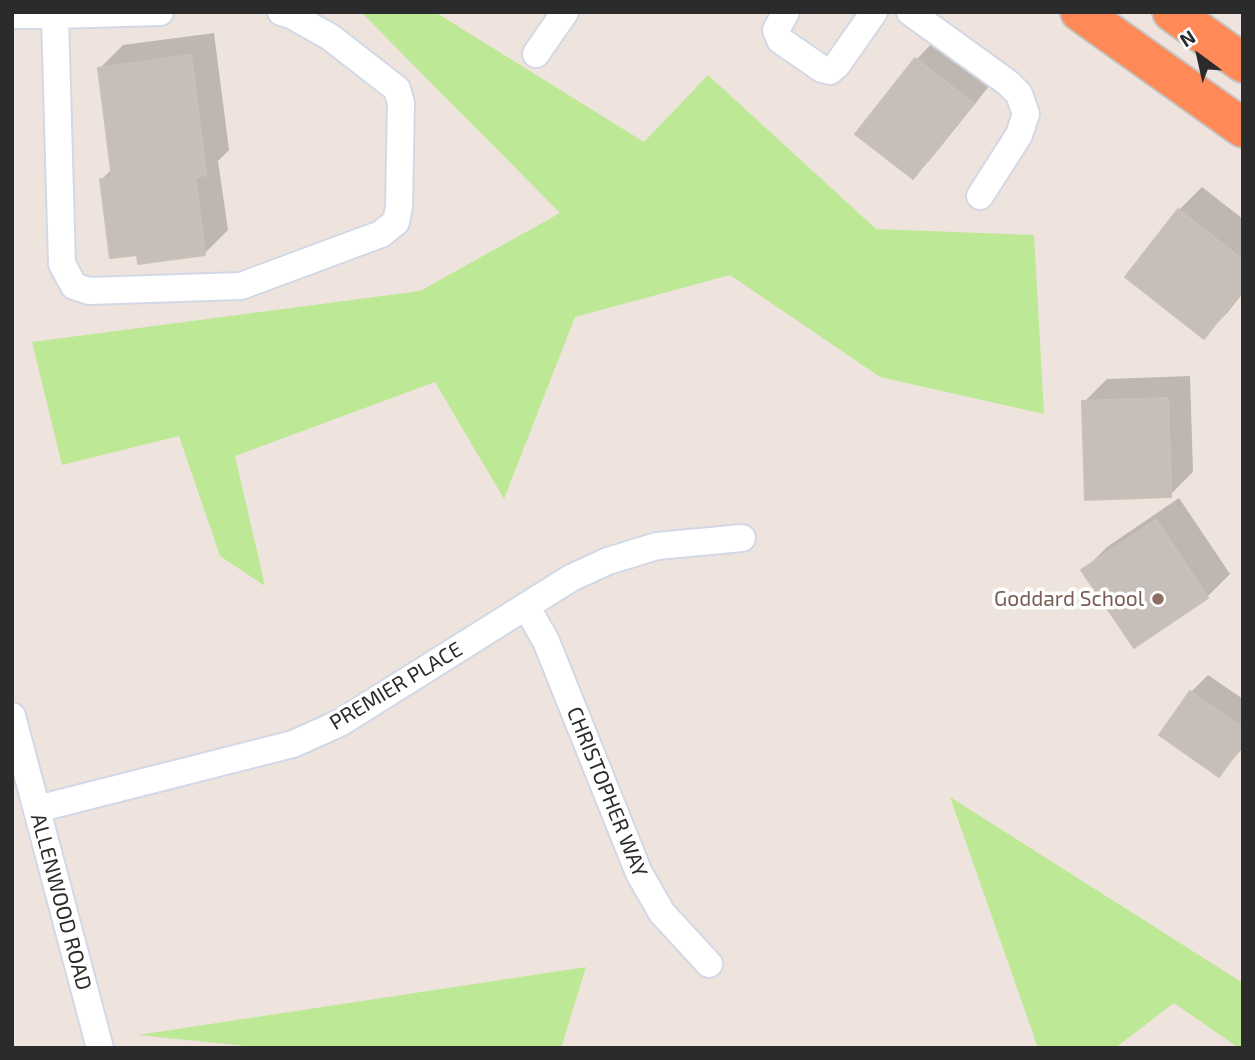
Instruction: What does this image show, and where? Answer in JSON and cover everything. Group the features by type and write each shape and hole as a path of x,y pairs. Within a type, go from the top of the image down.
{"highway":[{"path":"1080,12 1243,128"},
{"path":"1172,12 1243,62"}],"street":[{"path":"12,15 160,12"},
{"path":"55,14 62,264 74,286 89,291 242,286 381,234 396,222 399,207 401,103 397,89 330,37 281,12"},
{"path":"536,54 565,12"},
{"path":"786,12 776,30 780,40 822,69 830,71 874,12"},
{"path":"909,12 1008,83 1019,94 1026,114 1019,135 980,196"},
{"name":"PREMIER PLACE","path":"37,809 293,744 340,723 571,578 608,561 657,546 743,538"},
{"name":"CHRISTOPHER WAY","path":"526,606 545,641 639,873 662,913 709,964"},
{"name":"ALLENWOOD ROAD","path":"12,716 100,1048"}],"green space":[{"path":"361,12 435,12 644,142 708,75 876,229 1034,235 1044,414 880,377 730,275 575,317 504,499 435,382 235,456 265,586 220,556 179,436 62,465 32,342 420,291 560,213"},
{"path":"950,797 1243,983 1243,1048 1239,1048 1174,1003 1115,1048 1038,1048"},
{"path":"586,967 561,1048 266,1048 138,1035"}],"building":[{"path":"191,55 206,175 195,177 205,255 138,264 137,255 110,258 100,179 112,178 98,68"},
{"path":"915,58 973,103 913,179 855,134"},
{"path":"1178,209 1243,260 1243,289 1204,339 1125,277"},
{"path":"1168,398 1171,497 1085,500 1082,401"},
{"path":"1156,520 1208,598 1134,648 1081,570"},
{"path":"1190,691 1243,728 1243,744 1219,777 1159,735"}],"place":[{"name":"Goddard School","path":"1158,599"}]}
